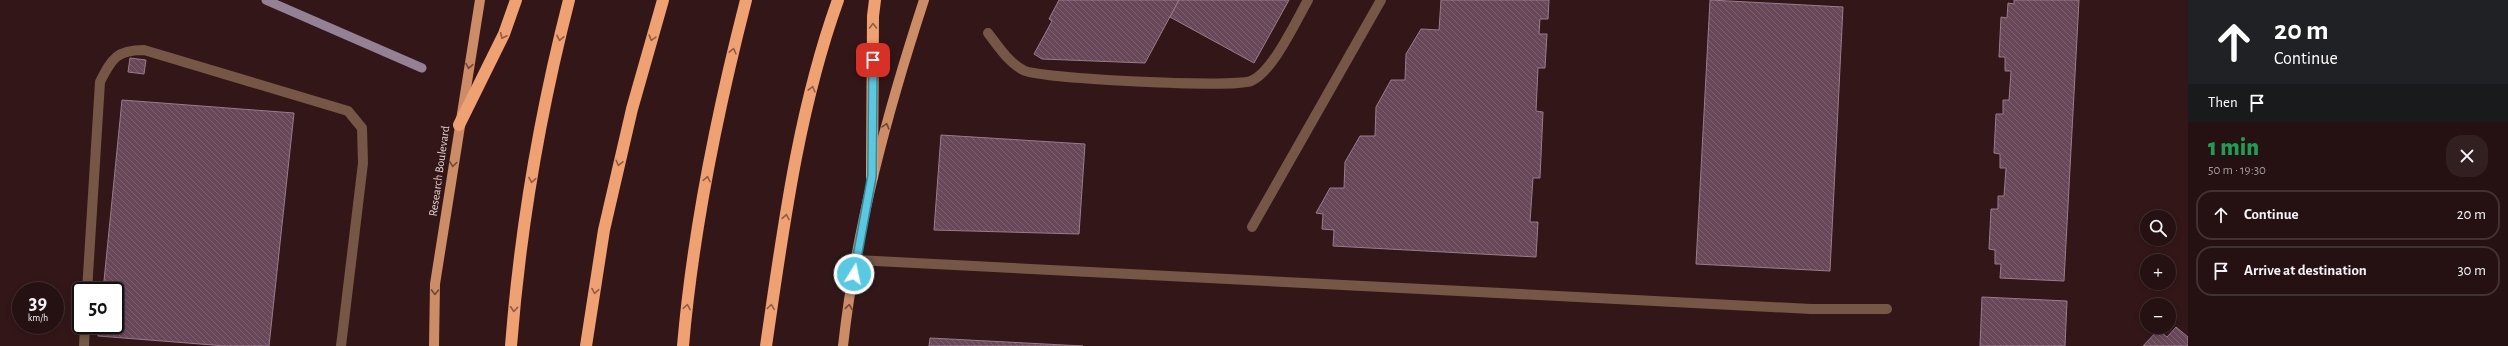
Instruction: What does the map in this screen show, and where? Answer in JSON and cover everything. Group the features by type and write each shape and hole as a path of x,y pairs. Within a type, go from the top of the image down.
{"highway":[{"path":"459,125 504,34 516,0"},
{"path":"511,346 516,278 538,142 569,0"},
{"path":"586,346 604,230 632,109 663,0"},
{"path":"683,346 707,182 725,84 746,0"},
{"path":"766,346 779,255 797,148 824,39 838,0"},
{"path":"872,176 873,16 875,0"}],"main road":[{"name":"Research Boulevard","path":"434,346 435,284 480,0"},
{"path":"843,346 856,260 872,176 898,81 924,0"}],"lane":[{"path":"988,33 1007,58 1024,71 1134,81 1207,84 1250,81 1264,73 1308,0"},
{"path":"1252,227 1381,0"},
{"path":"88,282 100,82 111,60 127,50 144,50 348,110 362,128 363,163 341,346"},
{"path":"856,260 1811,309 1887,309"},
{"path":"84,346 85,334"}],"building":[{"path":"1059,0 1179,0 1145,63 1042,59 1034,54 1052,21 1049,19"},
{"path":"1179,0 1289,0 1254,63 1170,17"},
{"path":"1441,0 1549,0 1548,19 1540,19 1539,34 1547,34 1545,68 1538,68 1536,111 1543,112 1540,178 1533,178 1530,222 1538,222 1536,257 1333,246 1334,230 1322,229 1323,214 1316,213 1330,188 1344,188 1345,162 1360,136 1375,136 1376,107 1391,80 1405,80 1406,54 1421,29 1439,30"},
{"path":"1710,0 1843,7 1830,271 1696,264"},
{"path":"2014,0 2079,0 2064,281 2000,278 2001,264 1995,264 1995,250 1989,249 1991,209 1998,209 1998,196 2004,196 2006,168 2000,168 2000,154 1994,153 1996,114 2003,114 2003,100 2009,100 2011,71 2005,71 2005,57 1999,57 2001,17 2007,18 2008,3 2014,4"},
{"path":"130,58 146,60 144,74 128,72"},
{"path":"122,100 294,113 269,346 226,346 98,336 98,334 124,334 124,282 104,282"},
{"path":"941,135 1085,144 1079,234 934,230"},
{"path":"1982,297 2067,301 2065,346 1980,346"},
{"path":"2176,327 2188,337 2188,346 2143,346 2154,334 2163,334 2167,337 2170,334 2176,334"},
{"path":"930,338 1083,346 929,346"}],"waterway":[{"path":"266,0 422,68"}],"route":[{"path":"854,274 872,176 873,60"}]}
